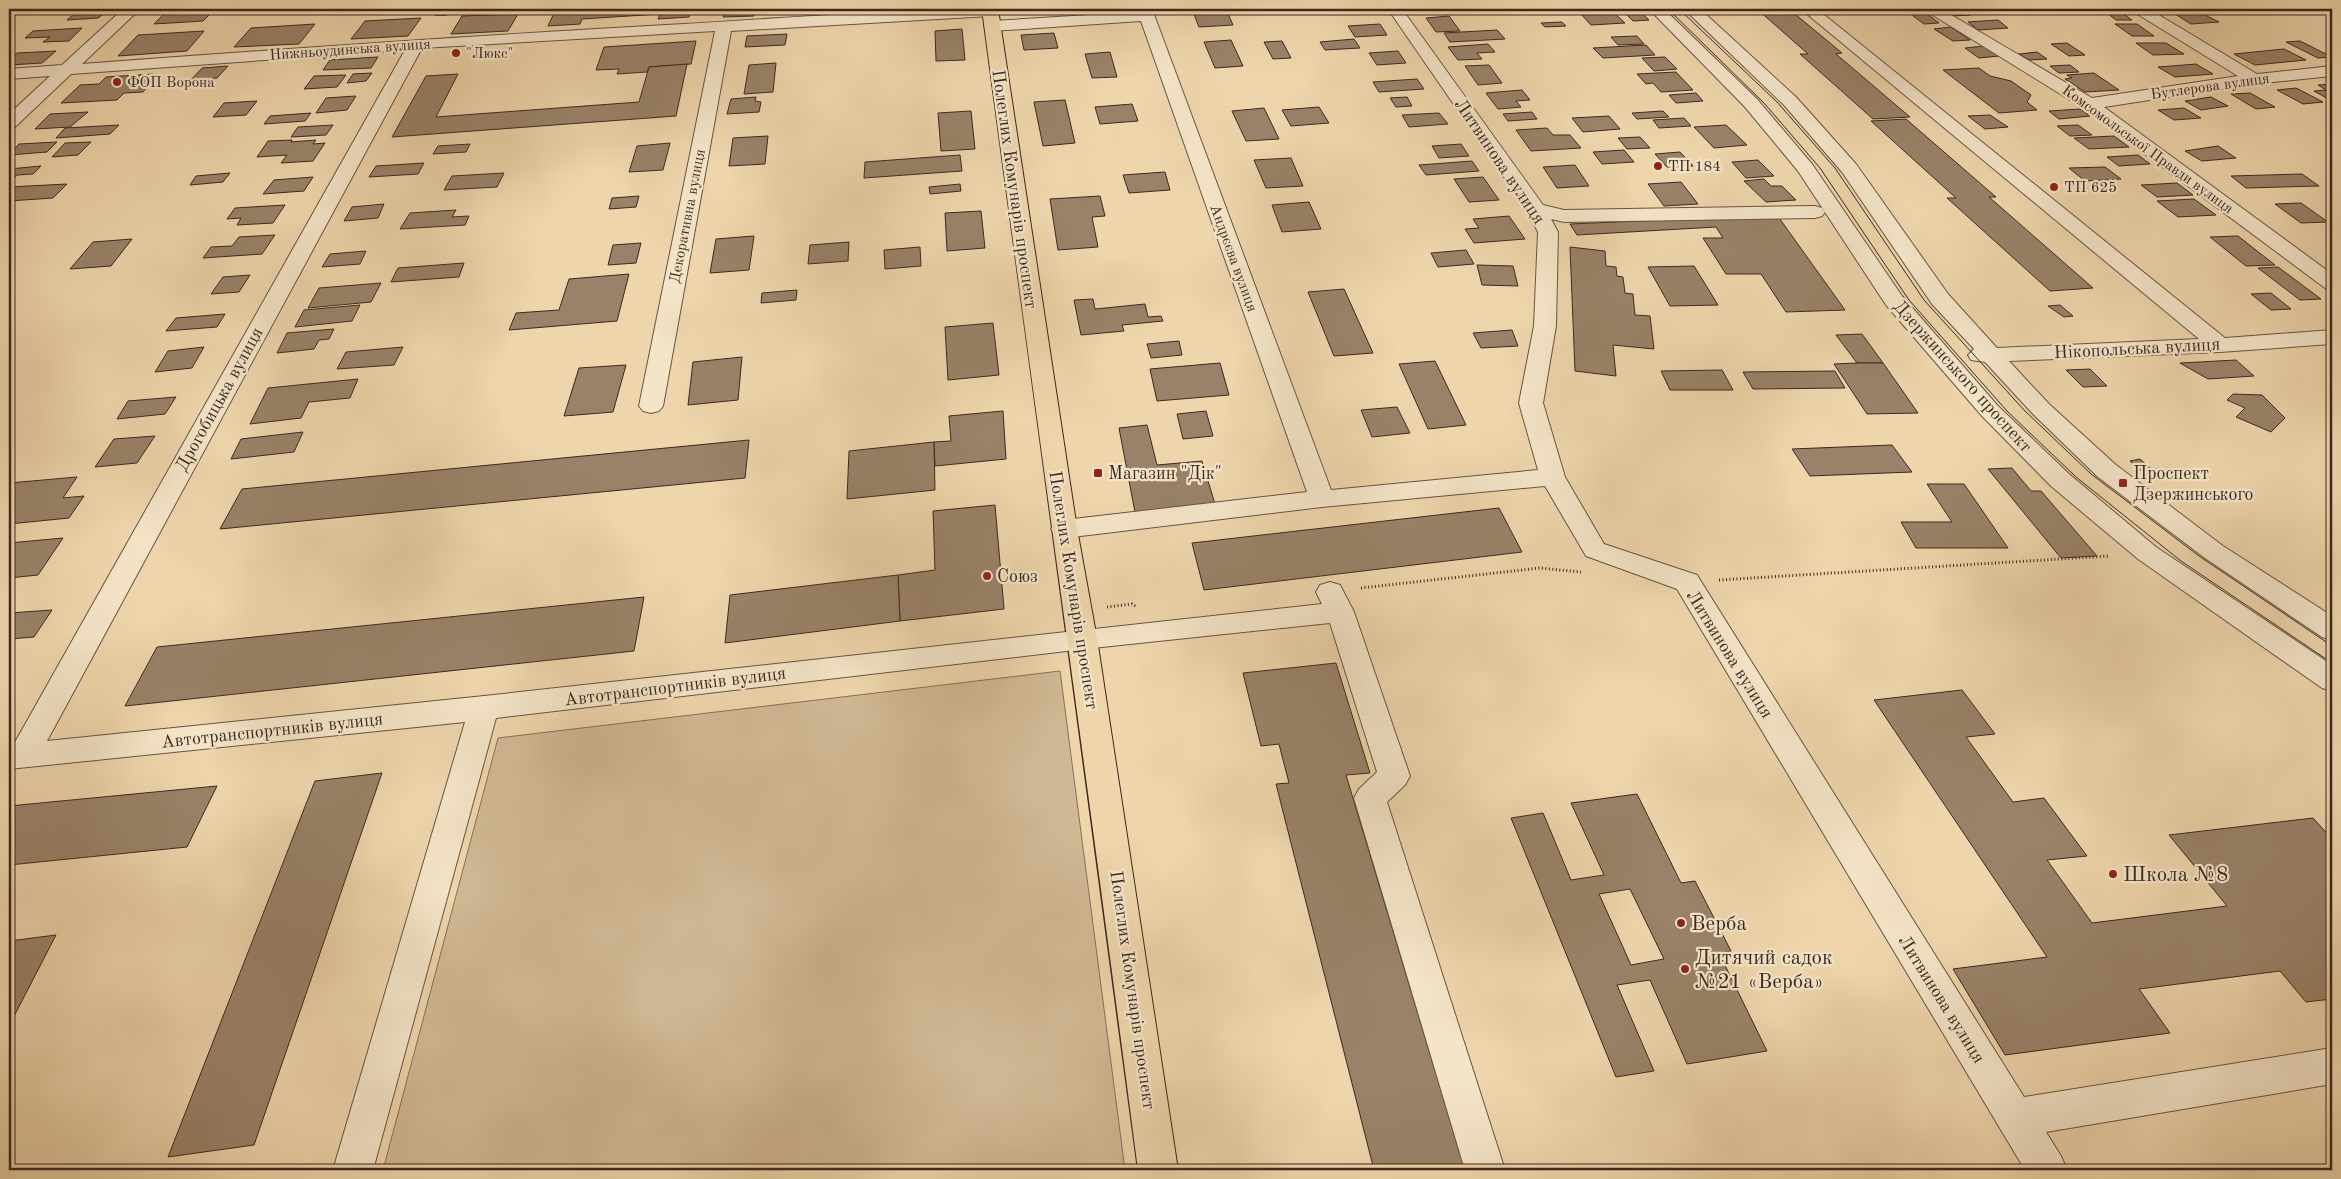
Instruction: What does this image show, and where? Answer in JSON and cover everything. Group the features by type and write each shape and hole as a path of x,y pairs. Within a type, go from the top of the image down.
{"main road":[{"name":"Полеглих Комунарів проспект","path":"991,15 1064,529 1083,639 1158,1170"}],"street":[{"path":"9,123 132,9"},
{"name":"Литвинова вулиця","path":"1395,9 1536,209 1548,232 1545,326 1531,403 1552,477 1595,550 1686,582 2047,1170"},
{"name":"Дзержинського проспект","path":"1656,9 1751,103 1805,168 1894,300 1990,411 2060,480 2147,554 2332,680"},
{"name":"Дзержинського проспект","path":"1691,9 1790,101 1850,168 1940,299 1989,355 2041,409 2106,471 2214,552 2332,630"},
{"path":"1808,9 2220,345"},
{"name":"Комсомольської Правди вулиця","path":"1931,9 2089,104 2332,284"},
{"path":"2139,9 2254,79"},
{"name":"Андрєєва вулиця","path":"991,15 1145,12 1322,499"},
{"name":"Нижньоудинська вулиця","path":"9,74 416,44 724,26 991,15"},
{"name":"Декоративна вулиця","path":"650,406 724,26"},
{"name":"Дрогобицька вулиця","path":"16,756 416,44"},
{"name":"Бутлерова вулиця","path":"2089,104 2254,79 2332,71"},
{"path":"1536,209 1564,216 1815,212"},
{"name":"Нікопольська вулиця","path":"1942,356 2220,345 2332,337"},
{"path":"1064,529 1322,499 1552,477"},
{"path":"1335,602 1394,776 1370,798 1485,1170"},
{"name":"Автотранспортників вулиця","path":"16,756 484,708 1083,639 1335,602"},
{"path":"353,1170 484,708"},
{"path":"2015,1118 2332,1066"}],"path":[{"path":"1686,582 2147,554"},
{"path":"1335,602 1540,568 1589,572"}],"shaded area":[{"path":"1060,671 1125,1170 383,1170 498,738"}],"building":[{"path":"169,9 215,9 203,21 154,24"},
{"path":"556,9 692,9 689,17 658,19 660,14 582,19 580,24 548,26"},
{"path":"725,9 756,9 754,16 723,17"},
{"path":"1192,9 1226,9 1233,25 1199,27"},
{"path":"1341,9 1370,9 1371,11 1343,13"},
{"path":"1757,9 1789,9 1842,53 1836,54 1910,117 1873,119 1800,54 1808,54"},
{"path":"1897,9 1924,9 1927,10 1903,13"},
{"path":"1638,10 1649,20 1633,21 1623,11"},
{"path":"1963,10 1971,15 1952,16 1944,11"},
{"path":"2103,10 2118,10 2132,20 2116,20"},
{"path":"1612,11 1625,23 1591,25 1579,12"},
{"path":"106,12 98,18 67,20 75,13"},
{"path":"1925,12 1939,23 1924,24 1909,13"},
{"path":"2201,13 2219,22 2191,24 2175,14"},
{"path":"518,14 508,31 451,34 462,16"},
{"path":"1449,16 1460,31 1436,32 1426,18"},
{"path":"421,18 408,36 351,39 365,21"},
{"path":"1998,20 2008,28 1978,30 1968,22"},
{"path":"1562,22 1566,26 1545,27 1541,23"},
{"path":"315,24 299,44 234,47 251,28"},
{"path":"1380,24 1387,35 1355,37 1348,26"},
{"path":"2115,24 2137,24 2154,36 2132,36"},
{"path":"1951,27 1970,40 1953,41 1934,29"},
{"path":"82,28 69,41 43,42 50,37 25,38 33,31"},
{"path":"962,29 965,60 936,61 935,31"},
{"path":"1497,30 1505,39 1450,42 1444,33"},
{"path":"204,31 187,51 118,56 138,35"},
{"path":"1054,33 1058,48 1024,50 1021,35"},
{"path":"787,34 785,45 745,47 747,36"},
{"path":"1637,36 1644,44 1618,45 1611,37"},
{"path":"1354,39 1360,48 1325,50 1320,42"},
{"path":"1231,40 1243,66 1215,68 1204,42"},
{"path":"696,41 691,64 649,67 647,72 617,74 619,69 596,70 604,47"},
{"path":"1282,41 1291,58 1273,59 1264,42"},
{"path":"2300,41 2332,57 2318,58 2286,42"},
{"path":"2067,43 2085,55 2069,56 2051,44"},
{"path":"2136,43 2166,43 2184,54 2153,55"},
{"path":"1488,44 1495,52 1477,53 1482,59 1458,60 1448,47"},
{"path":"1646,45 1655,55 1603,58 1593,48"},
{"path":"1984,46 1999,56 1979,58 1965,48"},
{"path":"2284,49 2306,60 2255,65 2234,54"},
{"path":"56,51 42,63 9,65 9,60 17,53"},
{"path":"1398,51 1406,63 1377,65 1369,53"},
{"path":"1110,52 1117,77 1092,78 1085,54"},
{"path":"2037,52 2047,59 2029,60 2019,54"},
{"path":"378,57 371,68 323,70 330,60"},
{"path":"1665,57 1677,69 1654,71 1642,58"},
{"path":"776,63 773,92 744,94 749,65"},
{"path":"687,64 676,116 392,137 426,76 458,74 436,117 639,102 649,67"},
{"path":"2196,64 2213,74 2175,77 2158,67"},
{"path":"1489,65 1502,83 1478,85 1465,66"},
{"path":"2070,65 2079,72 2059,73 2050,66"},
{"path":"228,66 217,78 191,80 202,68"},
{"path":"1979,68 1990,76 2011,81 2031,95 2027,102 2037,110 1999,113 1943,70"},
{"path":"1676,72 1693,90 1661,92 1653,83 1646,84 1637,74"},
{"path":"372,73 366,81 347,83 353,74"},
{"path":"2094,73 2119,90 2085,92 2065,79 2072,78 2067,75"},
{"path":"153,74 146,82 153,81 143,92 124,93 117,100 61,103 80,85 99,84 106,77"},
{"path":"346,75 337,87 304,89 314,76"},
{"path":"1417,79 1424,89 1379,92 1373,82"},
{"path":"2332,84 2332,101 2314,91 2326,90 2318,85"},
{"path":"2296,88 2323,102 2303,104 2277,90"},
{"path":"1522,90 1530,100 1516,101 1521,107 1498,109 1486,93"},
{"path":"1696,93 1703,101 1676,103 1669,95"},
{"path":"2250,93 2275,107 2256,109 2231,94"},
{"path":"356,96 347,110 316,113 326,98"},
{"path":"756,97 755,101 761,102 759,112 727,114 731,99"},
{"path":"1407,97 1412,106 1396,107 1390,98"},
{"path":"2211,97 2228,106 2201,110 2185,101"},
{"path":"1065,100 1075,143 1043,146 1034,102"},
{"path":"257,101 246,115 213,117 224,103"},
{"path":"1132,104 1138,121 1100,124 1095,107"},
{"path":"1319,107 1329,123 1291,126 1282,110"},
{"path":"1264,108 1279,139 1246,141 1232,111"},
{"path":"2184,108 2201,118 2174,120 2158,110"},
{"path":"2080,109 2090,116 2059,119 2049,111"},
{"path":"971,111 975,149 941,151 938,113"},
{"path":"1663,111 1669,117 1637,119 1632,113"},
{"path":"88,112 70,127 35,129 50,114"},
{"path":"1532,112 1537,119 1508,121 1503,114"},
{"path":"311,113 305,121 264,124 270,116"},
{"path":"1439,113 1448,124 1409,127 1402,115"},
{"path":"1990,115 2008,127 1985,129 1968,116"},
{"path":"1609,116 1620,129 1583,132 1572,118"},
{"path":"1684,118 1691,126 1659,128 1653,120"},
{"path":"1906,119 1996,197 1989,197 2093,288 2050,291 1947,198 1956,198 1871,121"},
{"path":"119,125 110,134 56,138 65,128"},
{"path":"333,125 326,135 291,137 298,127"},
{"path":"1726,125 1747,145 1714,148 1694,127"},
{"path":"2078,125 2092,135 2070,136 2057,126"},
{"path":"1547,128 1553,135 1570,135 1581,148 1531,151 1516,130"},
{"path":"768,136 765,164 729,166 733,138"},
{"path":"2114,136 2129,147 2089,149 2074,138"},
{"path":"1640,137 1650,148 1627,149 1618,138"},
{"path":"292,140 291,142 316,140 313,144 325,143 313,161 281,163 287,155 257,157 268,141"},
{"path":"57,142 47,152 9,155 19,144"},
{"path":"91,142 78,155 52,157 65,143"},
{"path":"670,143 663,170 629,172 637,146"},
{"path":"470,144 466,152 433,154 438,146"},
{"path":"1461,144 1469,156 1439,158 1432,146"},
{"path":"2218,146 2236,158 2202,161 2185,151"},
{"path":"1624,150 1634,162 1602,164 1593,152"},
{"path":"1680,152 1693,166 1667,167 1655,154"},
{"path":"960,155 962,171 864,178 865,162"},
{"path":"2138,155 2150,164 2119,166 2107,157"},
{"path":"1291,158 1303,186 1266,188 1254,160"},
{"path":"1758,160 1774,176 1746,178 1732,162"},
{"path":"1472,161 1479,171 1426,175 1419,165"},
{"path":"424,163 418,174 369,177 376,166"},
{"path":"1575,165 1589,186 1557,188 1543,167"},
{"path":"41,166 33,174 17,175 9,182 9,169"},
{"path":"2105,167 2121,179 2085,181 2069,168"},
{"path":"1165,172 1170,190 1129,193 1123,175"},
{"path":"230,173 223,182 190,185 196,176"},
{"path":"504,173 497,187 444,190 452,176"},
{"path":"2302,174 2319,186 2246,188 2231,176"},
{"path":"313,177 304,191 263,194 274,180"},
{"path":"1483,177 1499,200 1469,202 1454,179"},
{"path":"1764,179 1771,186 1782,186 1796,200 1766,202 1744,181"},
{"path":"1681,182 1698,204 1664,206 1648,184"},
{"path":"2177,183 2193,195 2157,197 2141,185"},
{"path":"67,184 53,198 9,201 9,187"},
{"path":"960,184 961,191 930,194 929,187"},
{"path":"639,196 636,207 609,209 612,198"},
{"path":"1100,196 1105,216 1092,217 1098,247 1058,250 1050,199"},
{"path":"2194,199 2216,215 2178,217 2157,201"},
{"path":"1309,202 1321,229 1282,232 1272,205"},
{"path":"2301,203 2328,222 2301,223 2275,204"},
{"path":"384,204 378,218 344,221 352,207"},
{"path":"285,205 273,223 237,225 241,218 227,219 235,208"},
{"path":"456,210 452,217 469,216 465,225 400,229 410,213"},
{"path":"981,211 985,248 947,251 945,213"},
{"path":"1777,215 1845,310 1786,312 1761,274 1726,274 1703,238 1723,238 1716,227 1577,235 1570,224"},
{"path":"1509,216 1525,239 1474,243 1465,229 1479,228 1473,219"},
{"path":"275,235 262,254 203,258 211,247 232,246 239,237"},
{"path":"754,236 749,270 710,273 716,239"},
{"path":"2238,236 2275,265 2246,266 2210,237"},
{"path":"132,239 111,266 70,269 93,242"},
{"path":"849,242 848,261 808,264 810,245"},
{"path":"641,243 636,263 608,265 613,245"},
{"path":"920,247 921,266 885,269 884,250"},
{"path":"1570,247 1605,251 1606,266 1616,267 1617,276 1623,277 1625,293 1633,294 1635,315 1650,316 1654,349 1613,345 1616,376 1575,371"},
{"path":"1466,250 1474,264 1438,267 1431,253"},
{"path":"366,251 360,264 322,267 330,254"},
{"path":"464,263 459,277 391,282 398,268"},
{"path":"1477,265 1513,266 1518,286 1482,285"},
{"path":"1694,266 1718,305 1670,306 1648,267"},
{"path":"2278,267 2321,299 2300,300 2258,268"},
{"path":"629,274 617,321 509,330 516,313 559,310 569,279"},
{"path":"250,275 239,292 211,294 223,277"},
{"path":"381,283 371,302 308,308 319,288"},
{"path":"1344,289 1373,353 1334,356 1308,292"},
{"path":"797,290 796,300 761,303 762,293"},
{"path":"2271,293 2291,309 2271,310 2251,294"},
{"path":"1093,299 1095,309 1145,304 1148,317 1161,316 1163,321 1122,325 1124,331 1081,335 1074,300"},
{"path":"360,305 352,321 295,327 304,310"},
{"path":"2060,305 2073,316 2064,317 2048,306"},
{"path":"225,314 217,327 166,331 176,318"},
{"path":"993,323 999,375 948,380 945,327"},
{"path":"334,329 329,339 319,340 314,349 277,353 287,333"},
{"path":"1512,330 1518,346 1481,348 1473,333"},
{"path":"1862,334 1883,363 1857,363 1836,335"},
{"path":"1179,341 1182,355 1151,358 1147,344"},
{"path":"204,347 192,368 155,372 168,351"},
{"path":"403,347 394,365 337,369 346,352"},
{"path":"742,357 738,400 688,405 693,362"},
{"path":"2236,360 2254,376 2208,379 2180,363"},
{"path":"1435,361 1466,425 1428,429 1399,364"},
{"path":"1220,363 1229,395 1157,401 1150,369"},
{"path":"1883,363 1918,413 1867,414 1834,364"},
{"path":"626,365 613,412 564,416 579,368"},
{"path":"2090,369 2107,386 2083,387 2066,370"},
{"path":"1722,370 1733,390 1670,390 1661,371"},
{"path":"1835,371 1845,388 1753,389 1743,372"},
{"path":"358,379 350,398 309,402 301,418 250,424 268,388"},
{"path":"2233,394 2262,395 2285,418 2271,432 2236,417 2245,408 2227,400"},
{"path":"176,397 165,414 117,419 128,401"},
{"path":"1397,407 1410,433 1372,437 1361,410"},
{"path":"1003,411 1006,459 935,466 934,442 951,441 949,416"},
{"path":"1206,411 1213,436 1183,439 1177,414"},
{"path":"1147,425 1157,465 1202,461 1215,504 1135,512 1119,428"},
{"path":"303,432 294,452 231,459 241,439"},
{"path":"155,436 137,463 95,467 114,439"},
{"path":"749,440 745,478 220,529 242,489"},
{"path":"934,442 935,490 847,499 849,451"},
{"path":"1892,445 1912,472 1810,476 1792,449"},
{"path":"2140,459 2160,477 2149,478 2130,461"},
{"path":"2012,468 2031,491 2041,491 2097,556 2061,558 1988,469"},
{"path":"77,477 63,498 84,496 69,518 9,524 9,483"},
{"path":"1927,484 1964,484 2008,548 1916,548 1901,522 1952,522"},
{"path":"995,505 1004,609 900,621 898,575 935,570 933,511"},
{"path":"1499,508 1522,552 1204,590 1192,543"},
{"path":"63,538 38,575 9,578 9,543"},
{"path":"898,575 900,621 725,643 730,595"},
{"path":"644,597 634,651 125,706 157,647"},
{"path":"52,610 34,637 9,639 9,613"},
{"path":"1336,663 1370,773 1346,775 1465,1170 1374,1170 1276,784 1289,783 1279,744 1261,746 1243,673"},
{"path":"1962,690 1995,734 1966,737 2013,802 2044,798 2087,856 2047,860 2092,923 2227,906 2169,835 2313,818 2332,839 2332,999 2306,1002 2280,971 2139,989 2170,1033 2005,1055 1953,969 2047,957 1874,700"},
{"path":"382,773 254,1145 168,1157 315,781"},
{"path":"217,786 187,847 9,865 9,806"},
{"name":"Верба","path":"1637,794 1681,883 1695,881 1731,951 1719,953 1767,1051 1687,1064 1650,980 1617,985 1654,1071 1616,1077 1511,818 1543,813 1571,880 1604,875 1571,803","holes":["1630,889 1664,959 1631,965 1599,894"]},
{"path":"56,935 9,1026 9,941"}],"tram line":[{"path":"1668,9 1764,103 1820,168 1909,300 2007,411 2076,477 2181,561 2332,663"},
{"path":"1679,9 1777,102 1835,168 1924,300 2024,410 2091,474 2199,556 2332,646"}],"place":[{"name":"\"Люкс\"","path":"456,53"},
{"name":"ФОП Ворона","path":"117,82"},
{"name":"ТП 184","path":"1658,166"},
{"name":"ТП 625","path":"2054,187"},
{"name":"Магазин \"Дік\"","path":"1098,473"},
{"name":"Проспект Дзержинського","path":"2123,483"},
{"name":"Союз","path":"987,576"},
{"name":"Школа №8","path":"2113,874"},
{"name":"Верба","path":"1681,923"},
{"name":"Дитячий садок №21 «Верба»","path":"1685,969"}]}
